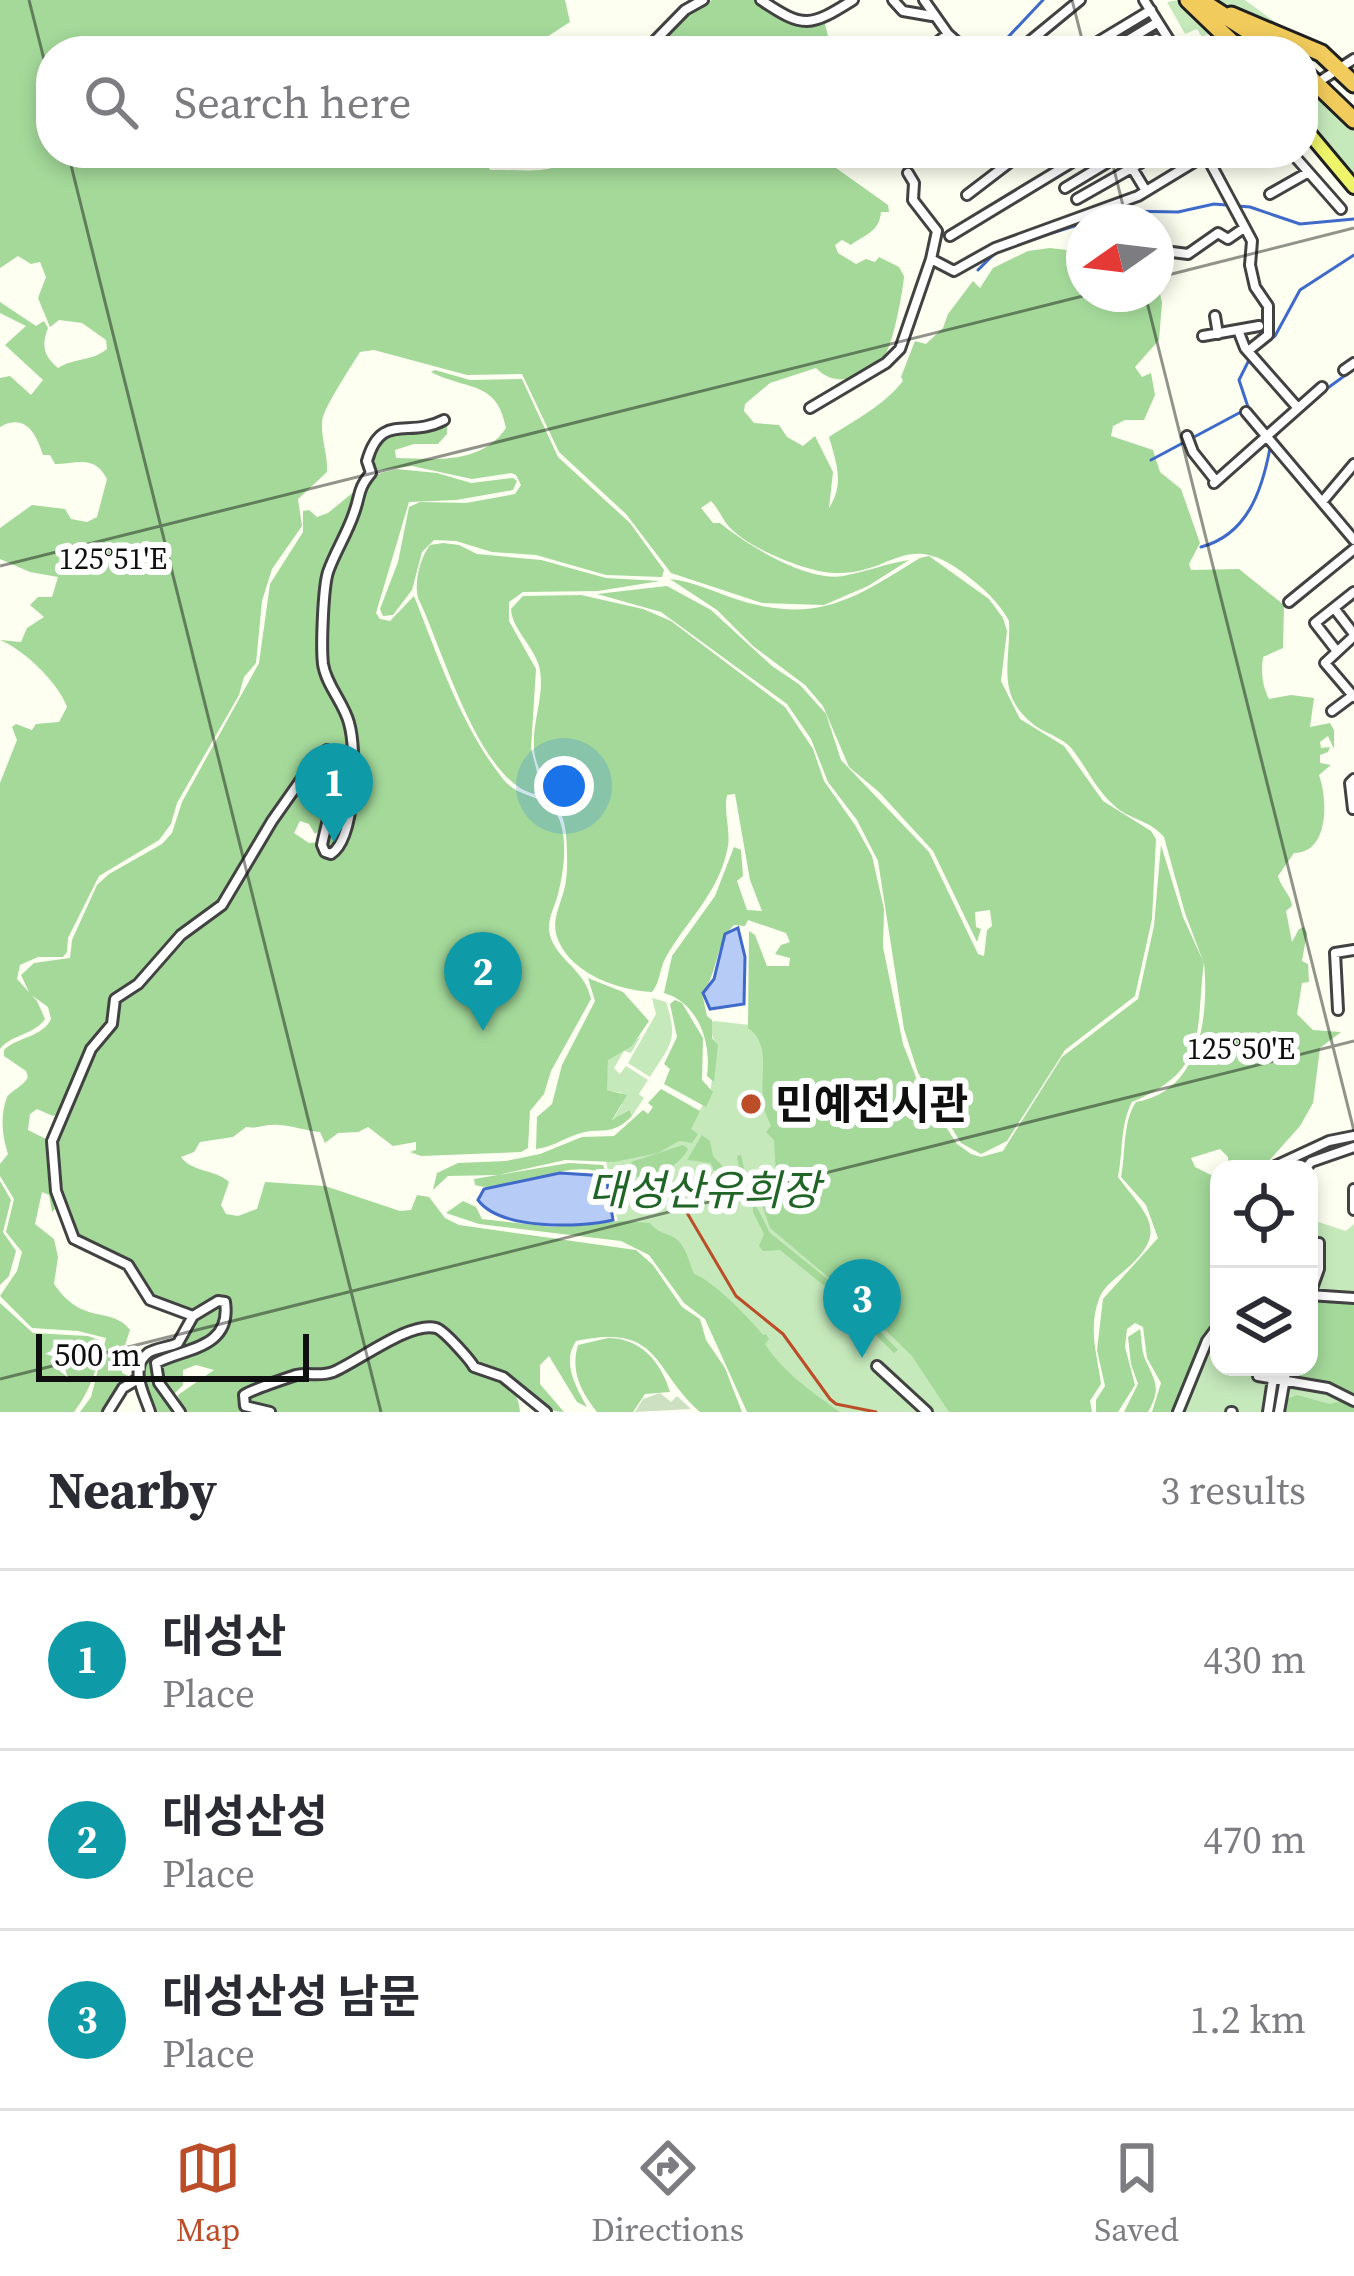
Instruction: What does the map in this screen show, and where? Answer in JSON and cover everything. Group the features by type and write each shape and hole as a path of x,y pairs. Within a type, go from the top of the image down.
{"highway":[{"path":"1188,0 1225,36"},
{"path":"1204,0 1282,36"},
{"path":"1204,0 1259,36"},
{"path":"1231,14 1261,36"},
{"path":"1318,52 1347,63 1354,84"},
{"path":"1318,82 1354,117"}],"main road":[{"path":"1318,145 1354,188"}],"street":[{"path":"660,36 685,10 703,0"},
{"path":"761,0 800,23 815,23 853,0"},
{"path":"893,0 903,11 934,16"},
{"path":"924,0 945,36"},
{"path":"1038,35 1080,0"},
{"path":"1144,0 1167,36"},
{"path":"1108,36 1150,10"},
{"path":"1135,36 1158,22"},
{"path":"1318,83 1347,63"},
{"path":"968,195 1003,168"},
{"path":"950,236 1062,168"},
{"path":"1065,188 1098,168"},
{"path":"931,259 958,270 995,248 1146,191 1184,168"},
{"path":"1213,168 1252,241 1253,282 1268,305 1270,328 1262,342 1248,351"},
{"path":"1303,168 1341,209"},
{"path":"1077,200 1133,169 1146,191"},
{"path":"810,407 886,363 900,349 937,231 913,200 914,183 908,173"},
{"path":"1270,194 1306,173"},
{"path":"1174,252 1188,254 1218,233 1228,239 1244,228"},
{"path":"1215,316 1218,334"},
{"path":"1203,336 1258,326"},
{"path":"1238,330 1248,351 1297,407"},
{"path":"1186,436 1215,482 1271,438 1322,387"},
{"path":"1246,412 1354,544 1289,602"},
{"path":"193,1316 150,1300 128,1265 74,1239 56,1191 52,1141 91,1048 112,1024 115,999 138,984 181,935 222,905 272,821 327,750 334,754 336,765 322,845 331,854 340,846 353,792 353,751 347,715 323,662 328,573 356,509 358,488 371,473 367,461 380,433 427,428 444,420"},
{"path":"1322,502 1354,464"},
{"path":"1336,650 1315,623 1354,592"},
{"path":"1332,711 1353,696 1325,665 1354,635 1334,608"},
{"path":"1353,809 1350,784 1354,778"},
{"path":"1338,1010 1335,953 1354,950"},
{"path":"1288,1160 1329,1141 1354,1136"},
{"path":"1317,1160 1354,1148"},
{"path":"1354,1189 1354,1210"},
{"path":"1318,1296 1354,1298"},
{"path":"150,1412 139,1379 145,1355 178,1343 193,1316 218,1301 226,1302 222,1327 210,1343 156,1364 159,1383 180,1412"},
{"path":"270,1412 245,1406 244,1395 293,1376 335,1371 410,1331 436,1328 448,1335 474,1367 503,1377 546,1412"},
{"path":"1178,1412 1210,1337"},
{"path":"877,1366 927,1412"},
{"path":"1258,1376 1328,1388 1354,1401"},
{"path":"1268,1412 1280,1376"},
{"path":"108,1412 123,1388 139,1379"},
{"path":"1278,1380 1279,1412"}],"green space":[{"path":"0,0 565,0 570,22 548,36 36,36 36,168 836,168 888,205 889,212 881,212 874,229 851,245 842,240 835,245 838,253 856,264 866,259 875,262 879,257 899,267 904,276 887,351 855,378 834,379 816,368 770,383 745,404 744,411 754,423 779,425 787,437 803,446 815,436 833,472 829,508 838,482 829,437 895,390 903,381 915,341 926,344 943,328 973,281 980,288 993,268 1028,251 1066,250 1066,312 1161,312 1159,340 1135,367 1142,377 1151,373 1155,395 1144,420 1125,420 1113,426 1111,436 1153,450 1160,472 1181,489 1200,543 1189,564 1191,570 1239,569 1284,605 1283,648 1263,657 1269,699 1314,698 1310,727 1330,723 1334,730 1334,749 1328,736 1320,742 1321,748 1330,747 1320,755 1320,763 1331,765 1319,775 1324,798 1320,835 1305,851 1294,853 1278,876 1292,906 1286,911 1292,942 1299,929 1304,927 1307,933 1302,961 1308,964 1309,982 1302,983 1297,1014 1313,1030 1341,1032 1320,1048 1313,1103 1270,1160 1228,1160 1220,1149 1191,1158 1195,1167 1210,1174 1210,1342 1176,1412 1152,1412 1161,1383 1147,1358 1143,1327 1135,1323 1127,1329 1125,1347 1135,1385 1118,1412 1096,1412 1096,1400 1105,1386 1097,1350 1103,1299 1158,1238 1146,1205 1121,1177 1128,1119 1136,1102 1158,1095 1187,1067 1202,1027 1204,962 1198,1028 1187,1062 1157,1090 1132,1102 1125,1120 1118,1177 1145,1213 1150,1234 1138,1257 1099,1299 1094,1331 1101,1384 1090,1401 1092,1412 949,1412 912,1356 868,1313 874,1305 859,1303 770,1228 750,1169 764,1180 776,1176 774,1140 766,1132 771,1126 760,1100 762,1050 748,1028 749,931 767,966 789,966 790,958 775,954 790,942 786,933 748,920 745,926 734,925 723,941 702,993 712,1020 712,1038 718,1045 714,1082 707,1076 707,1049 693,1013 664,993 672,956 715,896 734,847 741,850 743,876 737,881 747,910 762,911 750,880 735,794 727,795 728,844 722,867 666,957 652,992 599,979 575,963 559,942 555,926 566,880 566,834 534,748 539,666 511,609 523,596 581,595 643,609 671,621 785,707 813,749 824,781 872,856 884,909 883,947 903,1044 919,1085 957,1144 971,1154 981,1157 1003,1151 1062,1057 1138,999 1154,926 1161,845 1183,917 1203,961 1164,837 1117,808 1068,745 1021,713 1009,689 1009,621 990,595 965,574 945,561 913,554 855,572 835,573 776,557 746,541 778,560 828,576 843,576 909,560 868,586 824,605 762,603 671,573 626,514 559,452 522,374 467,375 374,350 360,352 323,416 327,472 298,499 302,526 272,569 262,601 256,663 244,677 239,695 159,840 99,876 63,957 38,957 20,965 17,979 37,1001 45,1019 0,1049 0,783 17,740 12,727 32,730 36,724 59,722 67,707 39,668 0,640 21,642 27,628 44,617 30,605 38,597 52,597 58,577 0,559 0,528 32,505 65,509 71,519 87,522 97,517 107,479 91,463 55,464 50,455 43,455 23,424 0,427 0,378 10,376 31,395 43,380 5,345 26,326 0,313 0,302 36,326 44,321 48,328 45,350 58,368 107,349 106,340 82,323 59,320 50,327 38,298 46,277 40,262 31,264 18,256 0,268","holes":["711,501 746,541 713,523 701,508"]},
{"path":"712,0 757,0 799,25 825,24 828,36 665,36 687,12"},
{"path":"1179,0 1217,36 1201,36 1197,29 1185,34 1167,2"},
{"path":"1212,0 1245,0 1294,36"},
{"path":"1318,92 1354,126 1354,180 1318,137"},
{"path":"431,372 470,380 522,379 558,457 630,523 664,570 662,577 606,575 536,555 434,540 422,552 412,590 393,615 383,616 380,609 398,562 409,507 420,502 466,503 515,494 521,485 511,473 472,479 412,466 373,471 370,454 385,433 447,424 447,434 438,444 395,450 396,458 441,459 484,448 506,428 488,394"},
{"path":"396,469 471,483 517,481 513,490 409,502 376,613 390,621 414,596 452,691 488,759 509,785 545,802 556,813 564,853 549,930 591,999 551,1071 544,1094 530,1111 528,1148 521,1152 421,1156 410,1152 416,1150 416,1142 393,1146 368,1127 338,1133 325,1143 320,1132 274,1125 246,1127 233,1137 200,1142 194,1152 181,1157 229,1182 221,1205 226,1214 238,1216 257,1209 265,1182 325,1186 400,1211 411,1210 417,1195 429,1197 445,1218 459,1225 636,1250 653,1265 682,1307 700,1319 742,1412 700,1412 652,1353 624,1338 604,1337 576,1341 572,1349 572,1375 587,1407 577,1402 549,1356 540,1365 540,1384 564,1412 555,1411 468,1356 448,1333 413,1328 331,1371 304,1372 244,1392 242,1405 265,1412 181,1412 178,1395 214,1370 196,1365 183,1370 183,1385 173,1395 156,1366 212,1344 230,1311 228,1299 219,1296 193,1311 150,1298 126,1261 75,1235 59,1195 54,1140 93,1050 115,1024 117,1002 134,991 177,942 218,913 319,757 328,753 333,758 325,820 315,834 309,824 300,821 294,833 309,843 320,842 333,857 346,838 356,782 346,708 326,668 326,588 360,489 374,475"},
{"path":"356,490 329,565 322,662 349,728 352,791 342,835 330,852 324,845 338,762 323,749 225,897 137,982 113,998 111,1019 60,1114 37,1109 30,1114 28,1130 50,1141 48,1168 55,1209 52,1212 49,1195 42,1192 35,1224 54,1239 58,1257 54,1284 75,1306 114,1318 130,1330 122,1373 133,1378 104,1412 80,1412 91,1397 106,1338 32,1328 0,1296 17,1271 22,1252 6,1232 14,1199 0,1176 0,1164 8,1154 3,1111 7,1097 28,1077 4,1056 4,1050 42,1030 51,1019 48,1007 30,994 21,975 34,963 70,958 72,940 97,885 172,833 182,802 259,663 270,584 303,532 303,511 317,517 328,513"},
{"path":"443,543 477,554 541,560 606,578 660,581 598,591 523,592 509,602 509,621 536,669 531,748 541,788 534,794 514,784 479,738 418,598 423,557 430,545"},
{"path":"929,556 989,599 1003,618 1007,631 1001,681 1020,719 1064,746 1103,801 1156,839 1152,919 1135,996 1065,1050 1007,1141 981,1154 961,1143 918,1073 904,1029 878,861 857,820 828,782 811,739 787,704 661,612 597,594 667,586 711,610 772,666 800,685 826,714 841,760 929,852 978,954 984,956 987,930 992,926 990,910 975,912 976,927 981,929 977,942 933,851 849,767 823,706 805,685 753,646 717,610 670,579 769,607 816,608 856,595"},
{"path":"588,978 623,992 649,1021 632,1046 608,1060 607,1090 627,1095 612,1120 629,1110 632,1116 617,1127 584,1132 536,1149 537,1117 552,1104 562,1065 595,1001"},
{"path":"652,998 666,1002 672,1034 650,1077 628,1063 656,1014"},
{"path":"682,1003 703,1038 702,1080 713,1092 706,1107 664,1084 670,1069 664,1064 677,1037 670,1004"},
{"name":"대성산유희장","path":"707,1024 750,1025 759,1034 836,1276 914,1356 951,1412 837,1412 809,1393 693,1275 666,1236 618,1223 606,1161 690,1127 710,1093 717,1046"},
{"path":"641,1036 614,1068 620,1074 626,1066 648,1080 639,1094 644,1098 632,1116 628,1110 612,1121 622,1104 622,1093 606,1090 608,1060"},
{"path":"661,1089 700,1111 691,1129 698,1134 692,1143 679,1141 658,1153 614,1162 565,1160 498,1175 448,1176 433,1190 437,1173 458,1163 506,1161 582,1137 614,1136 643,1110 648,1114 653,1107 648,1103"},
{"path":"702,1135 724,1168 714,1171 711,1163 687,1160"},
{"path":"683,1145 686,1153 666,1175 637,1177 631,1162"},
{"path":"741,1155 750,1195 727,1194 716,1201 727,1171 733,1170 732,1181 742,1186 737,1156"},
{"path":"569,1163 603,1165 607,1175 574,1169 507,1186 475,1185 474,1179"},
{"path":"0,1181 11,1200 3,1232 16,1251 9,1276 0,1285"},
{"path":"753,1200 770,1233 836,1286 898,1350 894,1353 832,1292 780,1250 763,1251 759,1246 764,1234 753,1212"},
{"path":"463,1201 476,1207 482,1219 552,1227 650,1223 679,1241 694,1274 766,1334 765,1344 790,1373 840,1412 747,1412 705,1319 684,1303 649,1255 621,1241 479,1224 446,1213"},
{"path":"1318,1222 1346,1231 1354,1224 1354,1412 1180,1412 1210,1347 1210,1376 1318,1376"},
{"path":"1318,1298 1354,1299 1354,1400 1287,1378 1318,1376"},
{"path":"219,1302 226,1308 214,1337 153,1364 178,1412 151,1412 140,1377 144,1362 185,1337 194,1319"},
{"path":"0,1303 33,1333 99,1340 93,1378 74,1412 0,1412"},
{"path":"1140,1329 1156,1392 1148,1412 1124,1412 1138,1384 1128,1337"},
{"path":"435,1330 475,1370 510,1389 520,1412 273,1412 248,1406 244,1398 298,1377 338,1373 406,1338"},
{"path":"608,1338 640,1347 661,1371 670,1392 645,1394 633,1412 597,1412 578,1381 576,1355 578,1345"},
{"path":"660,1393 671,1402 677,1396 691,1409 635,1412 643,1399"},
{"path":"1297,1395 1330,1404 1349,1399 1354,1412 1280,1412 1281,1401"}],"water":[{"path":"738,928 745,957 744,1004 710,1009 703,993 714,979 725,934"},
{"path":"560,1173 606,1176 613,1220 562,1225 522,1222 489,1210 478,1200 484,1189"}],"waterway":[{"path":"1009,36 1043,0"},
{"path":"1174,212 1214,204 1250,207 1300,224 1354,219"},
{"path":"1023,242 1066,229"},
{"path":"978,270 997,251"},
{"path":"1263,344 1275,336 1300,290 1354,255"},
{"path":"1248,407 1239,380 1249,360"},
{"path":"1325,390 1354,369"},
{"path":"1151,460 1239,413"},
{"path":"1273,439 1286,424"},
{"path":"1201,547 1241,522 1262,480 1270,448"}],"railway":[{"path":"683,1206 736,1296 783,1334 830,1399 876,1412"}],"place":[{"name":"대성산","path":"334,842"},
{"name":"대성산성","path":"483,1031"},
{"name":"민예전시관","path":"751,1104"},
{"name":"대성산성 남문","path":"862,1358"}]}
